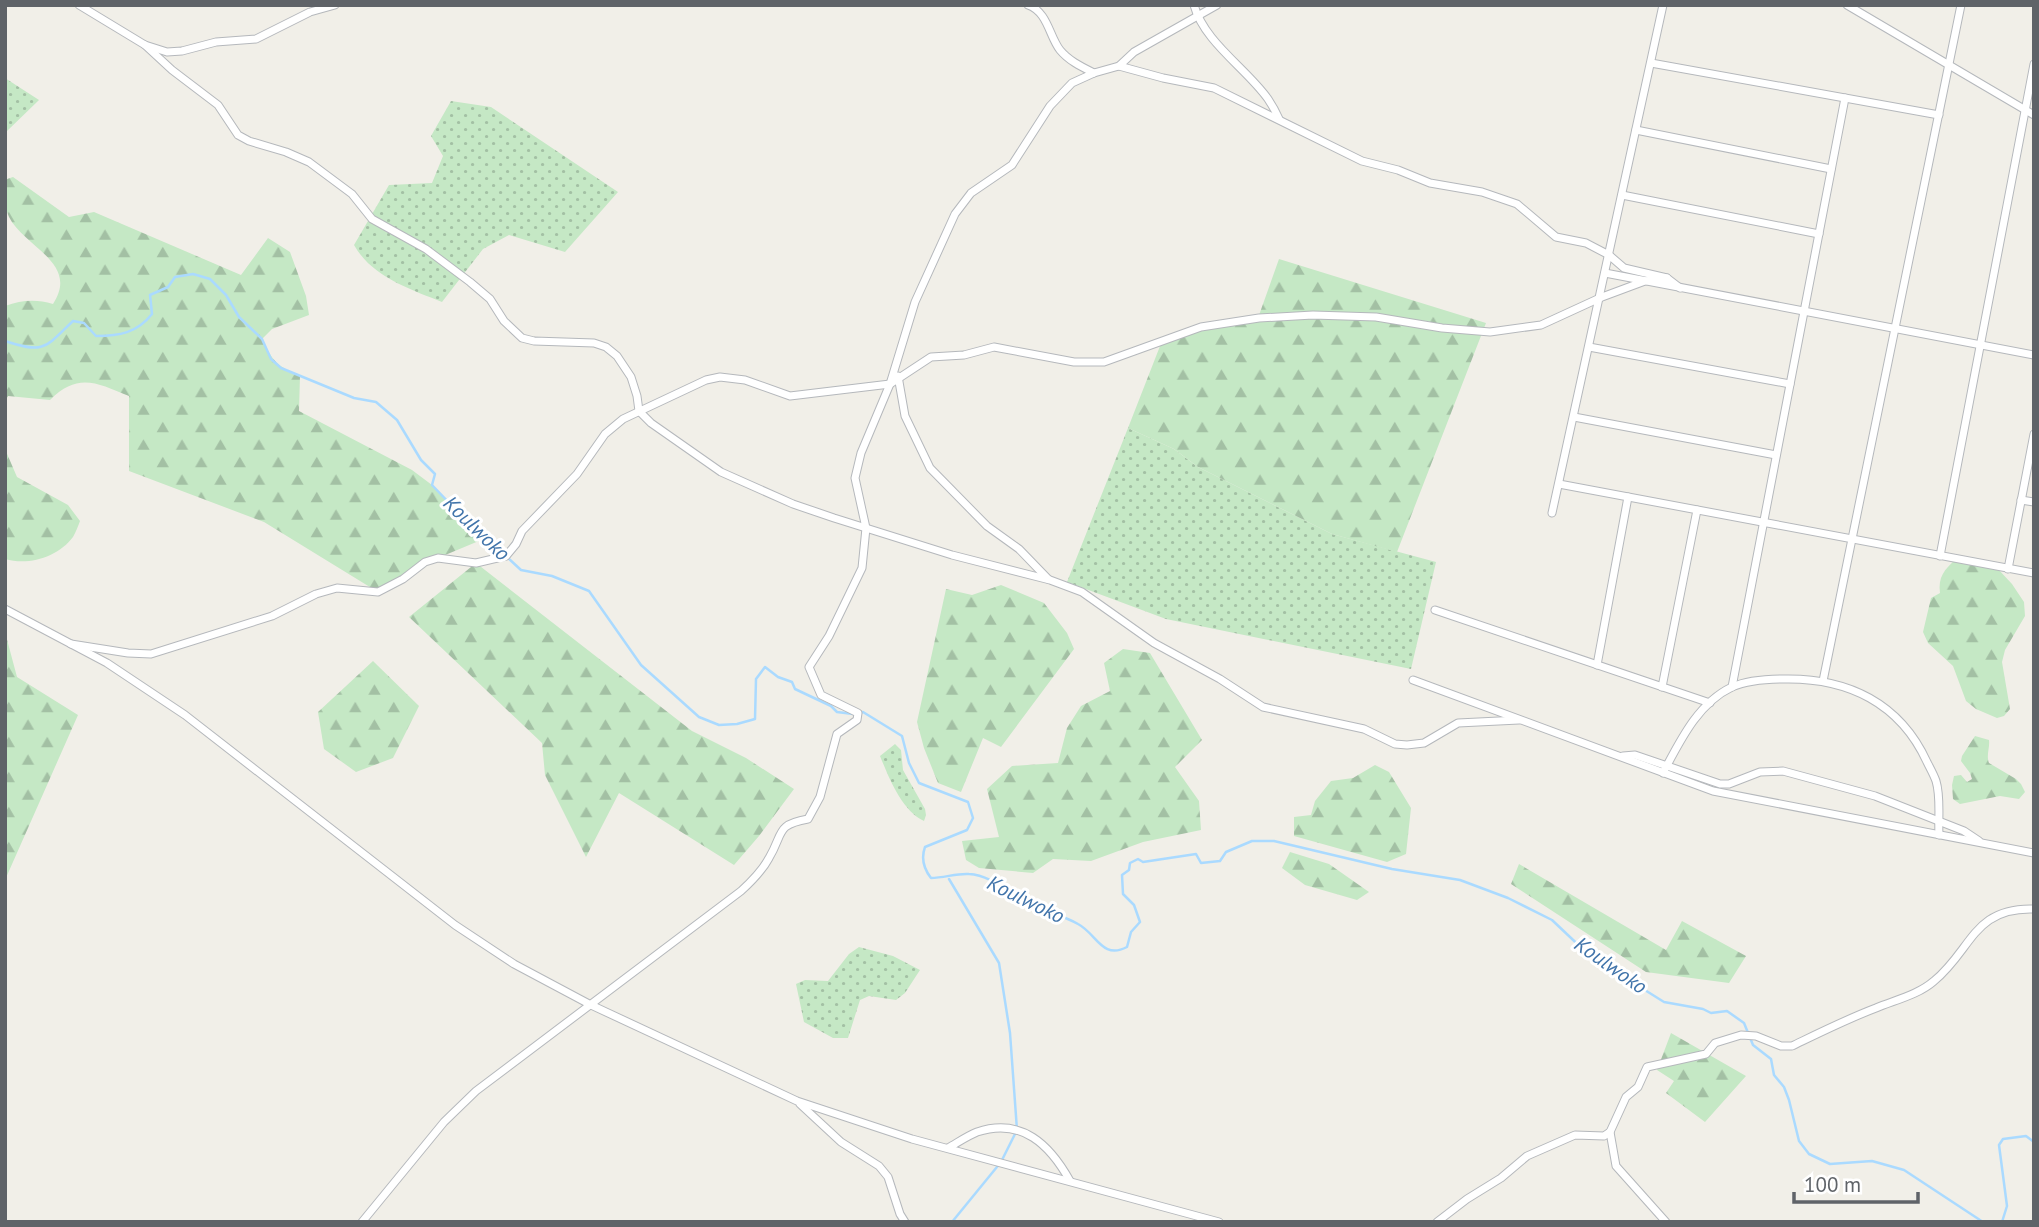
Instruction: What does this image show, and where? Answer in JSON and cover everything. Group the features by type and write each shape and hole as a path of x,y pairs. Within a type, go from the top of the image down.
{"street":[{"path":"79,5 145,45 172,70 218,105 238,135 309,162 352,194 372,219 426,249 470,282 490,299 504,321 522,338 534,341 594,342 606,347 617,356 631,377 639,411 650,423 721,472 793,504 952,555 1050,580 1082,592 1154,643 1220,679 1264,708 1364,729 1395,744 1407,745 1424,743 1458,723 1519,720"},
{"path":"145,45 169,52 216,42 256,38 310,12 335,5"},
{"path":"1028,5 1041,13 1060,50 1068,58 1094,73"},
{"path":"1194,5 1198,17 1268,99 1280,119"},
{"path":"362,1222 444,1122 476,1091 741,891 770,858 780,832 792,822 808,819 814,811 837,734 857,720 858,713 821,695 809,667 829,636 862,568 866,528 855,478 861,453 890,384 915,302 942,239 963,201 1012,165 1050,106 1073,83 1094,73 1119,66 1134,52 1217,5"},
{"path":"1552,513 1664,5"},
{"path":"1847,5 2034,115"},
{"path":"1864,15 1866,5"},
{"path":"1824,681 1961,5"},
{"path":"1651,63 1939,116"},
{"path":"1940,556 2034,64"},
{"path":"1119,66 1214,88 1362,161 1398,170 1430,183 1482,192 1517,204 1556,237 1586,243 1609,255 1624,268 1667,278 1680,288"},
{"path":"1732,687 1845,99"},
{"path":"1636,130 1831,169"},
{"path":"1622,195 1819,234"},
{"path":"1605,273 2034,355"},
{"path":"71,644 151,654 272,616 326,591 337,588 378,592 403,579 425,562 438,558 476,563 506,556 522,531 577,474 605,434 623,419 706,380 720,377 745,380 790,396 890,384 931,357 964,355 994,347 1074,362 1104,362 1201,327 1259,318 1312,315 1376,317 1442,328 1490,332 1541,325 1645,281 1667,278"},
{"path":"1589,347 1790,384"},
{"path":"896,365 905,416 930,468 987,526 1019,549 1050,580"},
{"path":"1574,417 1776,455"},
{"path":"2008,569 2034,434"},
{"path":"1559,484 2034,573"},
{"path":"1597,665 1628,497"},
{"path":"2021,500 2034,502"},
{"path":"1662,687 1697,510"},
{"path":"5,609 107,663 185,715 455,925 514,964 591,1005 797,1101 912,1139 1219,1222"},
{"path":"1435,610 1710,703"},
{"path":"1665,769 1682,736 1710,703 1732,687 1768,679 1807,678 1838,684 1875,701 1899,718 1919,743 1937,782 1939,835"},
{"path":"1413,680 1619,757 1720,785 1760,772 1783,771 1875,796 1964,831 1983,843"},
{"path":"1665,769 1713,791 2034,853"},
{"path":"1437,1222 1501,1178 1527,1156 1575,1135 1604,1136 1610,1132 1626,1097 1638,1087 1647,1067 1706,1054 1715,1044 1741,1035 1756,1036 1782,1046 1792,1046 1874,1008 1919,992 1936,981 1976,932 2004,911 2034,909"},
{"path":"797,1101 841,1142 879,1166 888,1177 905,1222"},
{"path":"947,1148 977,1132 1000,1128 1017,1130 1046,1146 1059,1161 1070,1181"},
{"path":"1610,1132 1616,1166 1666,1222"}],"green space":[{"path":"5,78 39,100 5,133"},
{"path":"451,101 491,107 618,192 565,252 509,235 483,249 442,302 381,274 354,245 389,185 432,183 443,156 431,136"},
{"path":"13,177 69,217 94,212 241,275 268,238 290,252 306,296 309,315 272,329 262,339 276,362 300,376 299,411 412,470 432,485 486,538 438,558 378,592 264,522 129,471 129,396 97,384 79,383 60,391 50,400 8,396 5,402 5,306 29,301 53,304 59,290 60,277 47,256 16,228 9,217 5,198 7,179"},
{"path":"1279,259 1486,323 1397,552 1332,534 1198,467 1174,449 1128,428 1162,341 1201,327 1258,318"},
{"path":"1128,428 1174,449 1198,467 1332,534 1436,562 1411,669 1166,619 1067,582"},
{"path":"5,449 17,477 68,505 80,521 73,537 51,555 24,561 5,559"},
{"path":"1956,559 1998,569 2024,602 2025,616 2005,650 2002,662 2010,709 2004,716 1997,718 1976,709 1966,701 1953,666 1928,643 1923,632 1931,598 1940,593 1943,574"},
{"path":"476,563 692,731 746,758 794,789 734,865 619,793 586,857 545,775 542,743 409,617"},
{"path":"1001,585 1044,603 1067,633 1074,649 1001,747 983,738 961,792 938,783 917,722 946,589 972,595"},
{"path":"5,632 17,677 78,715 5,880"},
{"path":"1123,649 1150,653 1202,740 1175,767 1199,801 1201,830 1143,842 1091,861 1053,859 1033,873 979,868 966,860 962,841 999,837 987,789 1012,766 1058,763 1067,728 1081,706 1110,691 1104,663"},
{"path":"373,661 419,706 393,758 356,772 324,749 318,712"},
{"path":"1975,736 1989,740 1989,763 2021,784 2025,792 2019,799 2000,796 1960,804 1953,799 1954,776 1961,775 1967,782 1972,779 1961,761"},
{"path":"895,744 901,750 903,770 925,809 924,821 903,802 880,756"},
{"path":"1375,765 1389,772 1411,808 1406,854 1387,862 1294,836 1294,817 1311,815 1315,801 1331,781 1353,778"},
{"path":"1290,852 1329,864 1369,892 1357,900 1305,885 1282,868"},
{"path":"1519,864 1666,950 1682,921 1746,956 1729,983 1646,972 1511,884"},
{"path":"859,947 893,956 920,970 905,993 896,1000 869,996 860,1000 848,1038 833,1038 804,1022 796,984 805,980 828,981 849,954"},
{"path":"1671,1033 1746,1076 1705,1122 1666,1093 1674,1081 1657,1070"}],"waterway":[{"name":"Koulwoko","path":"5,341 28,347 43,346 73,321 84,323 96,336 127,332 152,314 150,295 168,287 175,277 193,274 210,279 226,295 239,317 262,339 271,359 281,368 354,398 376,402 397,420 421,460 435,474 432,485 521,570 552,576 589,591 641,665 699,717 719,725 755,719 756,679 765,667 778,677 792,682 795,689 831,706 837,712 853,714"},
{"name":"Koulwoko","path":"860,713 863,712 902,736 909,763 919,783 968,802 973,818 967,830 925,847 924,863 931,878 964,874 986,878 1024,901 1085,928 1100,944 1111,950 1127,947 1131,932 1140,922 1134,905 1123,894 1122,875 1129,870 1130,863 1138,859 1143,862 1196,854 1201,863 1220,861 1226,852 1252,841 1274,841 1392,869 1460,880 1508,898 1552,920 1589,955 1664,1002 1711,1013 1727,1011 1744,1023 1753,1045 1771,1059 1774,1075 1784,1087 1789,1100 1799,1141 1809,1154 1830,1164 1872,1161 1904,1170 1983,1222"},
{"path":"949,879 999,963 1010,1033 1017,1130 1001,1162 952,1222"},
{"name":"Koulwoko","path":"2002,1222 2007,1206 1999,1145 2003,1139 2026,1136 2034,1142"}]}
